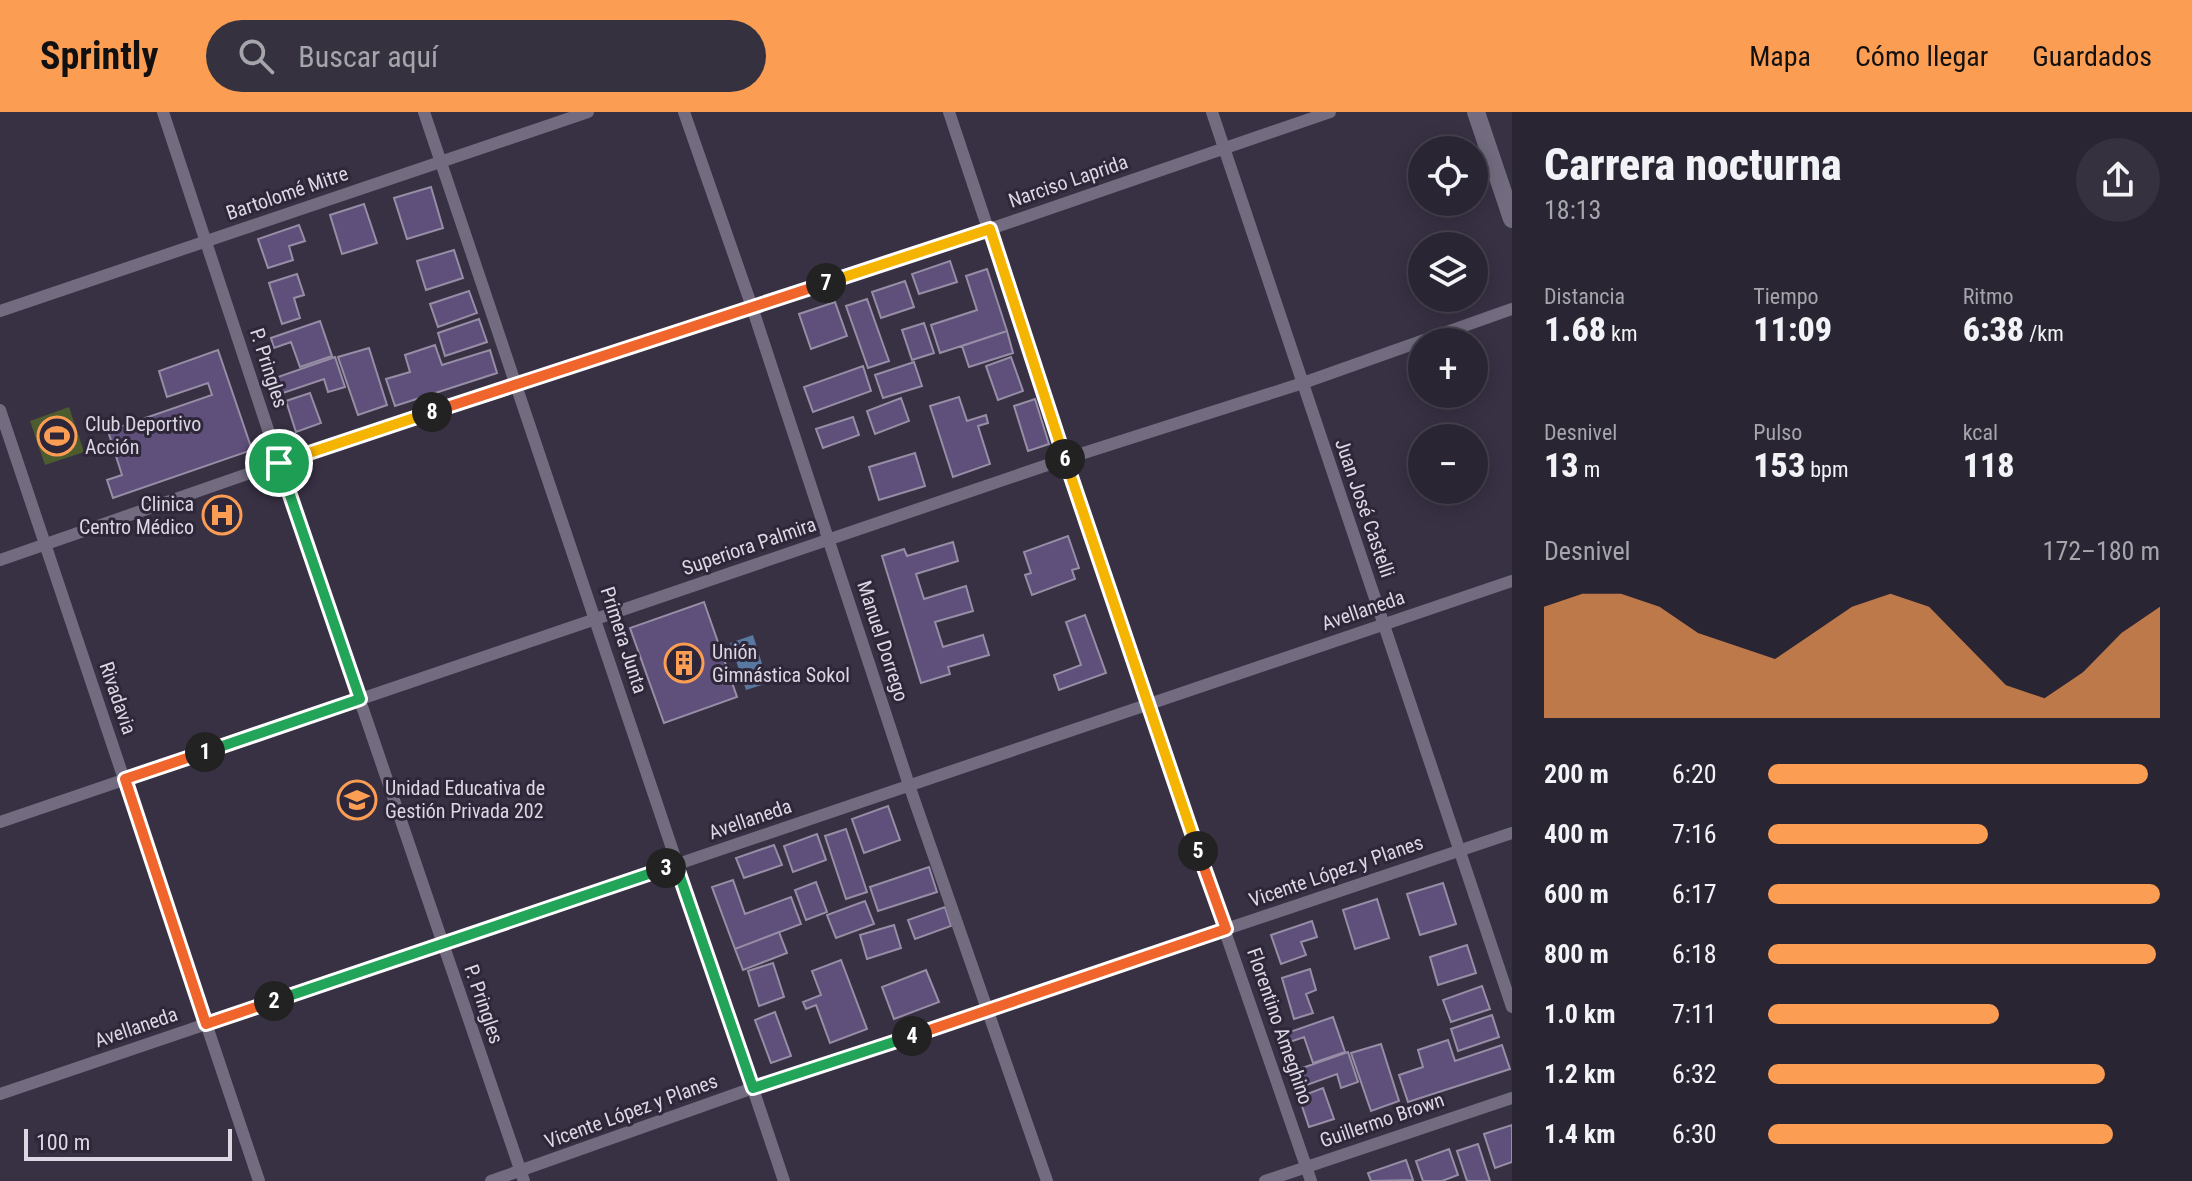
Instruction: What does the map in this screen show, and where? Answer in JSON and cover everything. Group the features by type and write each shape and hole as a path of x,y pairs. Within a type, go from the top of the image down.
{"main road":[{"path":"1476,112 1512,219"}],"street":[{"name":"P. Pringles","path":"163,112 522,1176"},
{"name":"Primera Junta","path":"424,112 784,1181"},
{"name":"Bartolomé Mitre","path":"0,311 588,112"},
{"name":"Manuel Dorrego","path":"684,112 752,307 909,785 1047,1181"},
{"name":"Florentino Ameghino","path":"949,112 1147,705 1311,1181"},
{"name":"Juan José Castelli","path":"1212,112 1512,1007"},
{"name":"Narciso Laprida","path":"0,560 279,463 990,229 1330,112"},
{"name":"Superiora Palmira","path":"0,822 1065,459 1303,383 1512,309"},
{"name":"Rivadavia","path":"0,410 259,1181"},
{"name":"Avellaneda","path":"0,1094 1512,581"},
{"name":"Vicente López y Planes","path":"491,1181 522,1176 753,1088 1512,833"},
{"name":"Guillermo Brown","path":"1265,1181 1512,1098"}],"green space":[{"name":"Club Deportivo Acción","path":"69,407 84,452 45,465 30,421"}],"water":[{"path":"753,635 768,683 746,690 730,643"}],"building":[{"path":"431,187 443,228 407,239 394,198"},
{"path":"364,204 377,243 342,254 330,215"},
{"path":"299,225 305,241 289,246 293,260 268,268 258,239"},
{"path":"454,250 463,278 426,290 417,261"},
{"path":"950,261 957,282 919,294 912,274"},
{"path":"987,269 1007,331 940,353 931,325 977,310 966,276"},
{"path":"297,274 304,295 294,298 300,318 282,324 269,283"},
{"path":"905,281 914,307 881,318 872,292"},
{"path":"469,291 477,313 438,327 430,304"},
{"path":"867,299 889,361 868,368 846,306"},
{"path":"835,302 847,336 811,349 799,314"},
{"path":"479,319 487,342 445,356 438,333"},
{"path":"320,321 332,356 300,367 291,342 274,348 271,338"},
{"path":"924,323 934,353 912,360 902,330"},
{"path":"1007,331 1013,353 969,367 962,346"},
{"path":"435,345 442,365 490,350 497,373 395,406 386,379 410,372 405,355"},
{"path":"369,348 387,405 358,415 338,357"},
{"path":"218,350 252,450 113,498 107,480 122,475 108,431 212,395 208,383 167,397 159,371"},
{"path":"335,357 345,387 328,392 324,379 280,394 275,378"},
{"path":"1011,357 1023,391 998,400 986,366"},
{"path":"914,362 922,386 883,398 875,375"},
{"path":"863,366 871,391 813,412 804,387"},
{"path":"310,393 321,423 296,432 286,401"},
{"path":"959,397 967,421 986,415 988,423 978,426 990,464 953,477 930,406"},
{"path":"901,398 909,421 875,434 867,411"},
{"path":"1035,399 1049,444 1028,451 1014,406"},
{"path":"853,417 859,435 823,448 816,429"},
{"path":"915,453 925,486 879,500 869,467"},
{"path":"1068,536 1079,568 1072,570 1075,579 1032,595 1025,575 1031,573 1024,552"},
{"path":"953,542 958,561 916,574 924,599 966,586 973,611 935,622 943,647 983,635 989,655 948,667 950,674 921,683 882,556 904,549 907,556"},
{"name":"Unión Gimnástica Sokol","path":"704,602 737,697 664,723 630,628"},
{"path":"1085,615 1106,673 1059,690 1054,675 1081,665 1066,622"},
{"path":"888,806 900,840 864,853 852,819"},
{"path":"846,829 867,892 846,899 825,836"},
{"path":"817,834 826,860 793,872 784,846"},
{"path":"774,845 782,865 744,878 736,858"},
{"path":"929,867 937,892 878,911 870,887"},
{"path":"733,880 745,914 791,897 801,924 735,949 712,887"},
{"path":"816,882 827,912 806,920 795,890"},
{"path":"1443,883 1456,924 1420,935 1407,894"},
{"path":"1377,899 1389,938 1355,949 1343,910"},
{"path":"865,901 874,924 836,938 827,915"},
{"path":"945,907 951,926 915,939 908,920"},
{"path":"1312,921 1317,937 1301,942 1306,955 1281,964 1271,935"},
{"path":"894,925 901,948 867,959 860,935"},
{"path":"779,932 787,953 743,970 735,949"},
{"path":"1467,945 1476,973 1438,985 1430,957"},
{"path":"841,960 867,1029 830,1043 816,1005 806,1009 803,1002 821,995 812,971"},
{"path":"773,963 784,997 759,1006 748,971"},
{"path":"1310,969 1316,990 1306,994 1313,1013 1294,1019 1282,978"},
{"path":"926,970 939,1002 894,1019 882,987"},
{"path":"1482,986 1490,1009 1451,1022 1443,1000"},
{"path":"775,1012 791,1056 771,1063 755,1020"},
{"path":"1492,1015 1499,1037 1458,1051 1451,1029"},
{"path":"1333,1017 1345,1052 1313,1063 1304,1037 1287,1043 1284,1034"},
{"path":"1448,1040 1455,1061 1502,1045 1510,1069 1408,1102 1399,1075 1423,1067 1418,1050"},
{"path":"1381,1044 1399,1101 1371,1111 1351,1053"},
{"path":"1348,1052 1358,1082 1341,1088 1337,1074 1293,1090 1288,1073"},
{"path":"1323,1088 1334,1119 1309,1127 1299,1097"},
{"path":"1512,1125 1512,1162 1495,1168 1484,1134"},
{"path":"1478,1144 1490,1181 1467,1181 1457,1151"},
{"path":"1449,1149 1458,1175 1442,1181 1423,1181 1416,1161"},
{"path":"1406,1160 1413,1180 1371,1181 1368,1173"}],"place":[{"name":"Club Deportivo Acción","path":"57,436"},
{"name":"Clinica Centro Médico","path":"222,515"},
{"name":"Unión Gimnástica Sokol","path":"684,663"},
{"name":"Unidad Educativa de Gestión Privada 202","path":"357,800"}],"route":[{"path":"990,229 1147,705 1226,929 753,1088 676,865 206,1024 125,779 360,699 279,463 990,229"}]}
